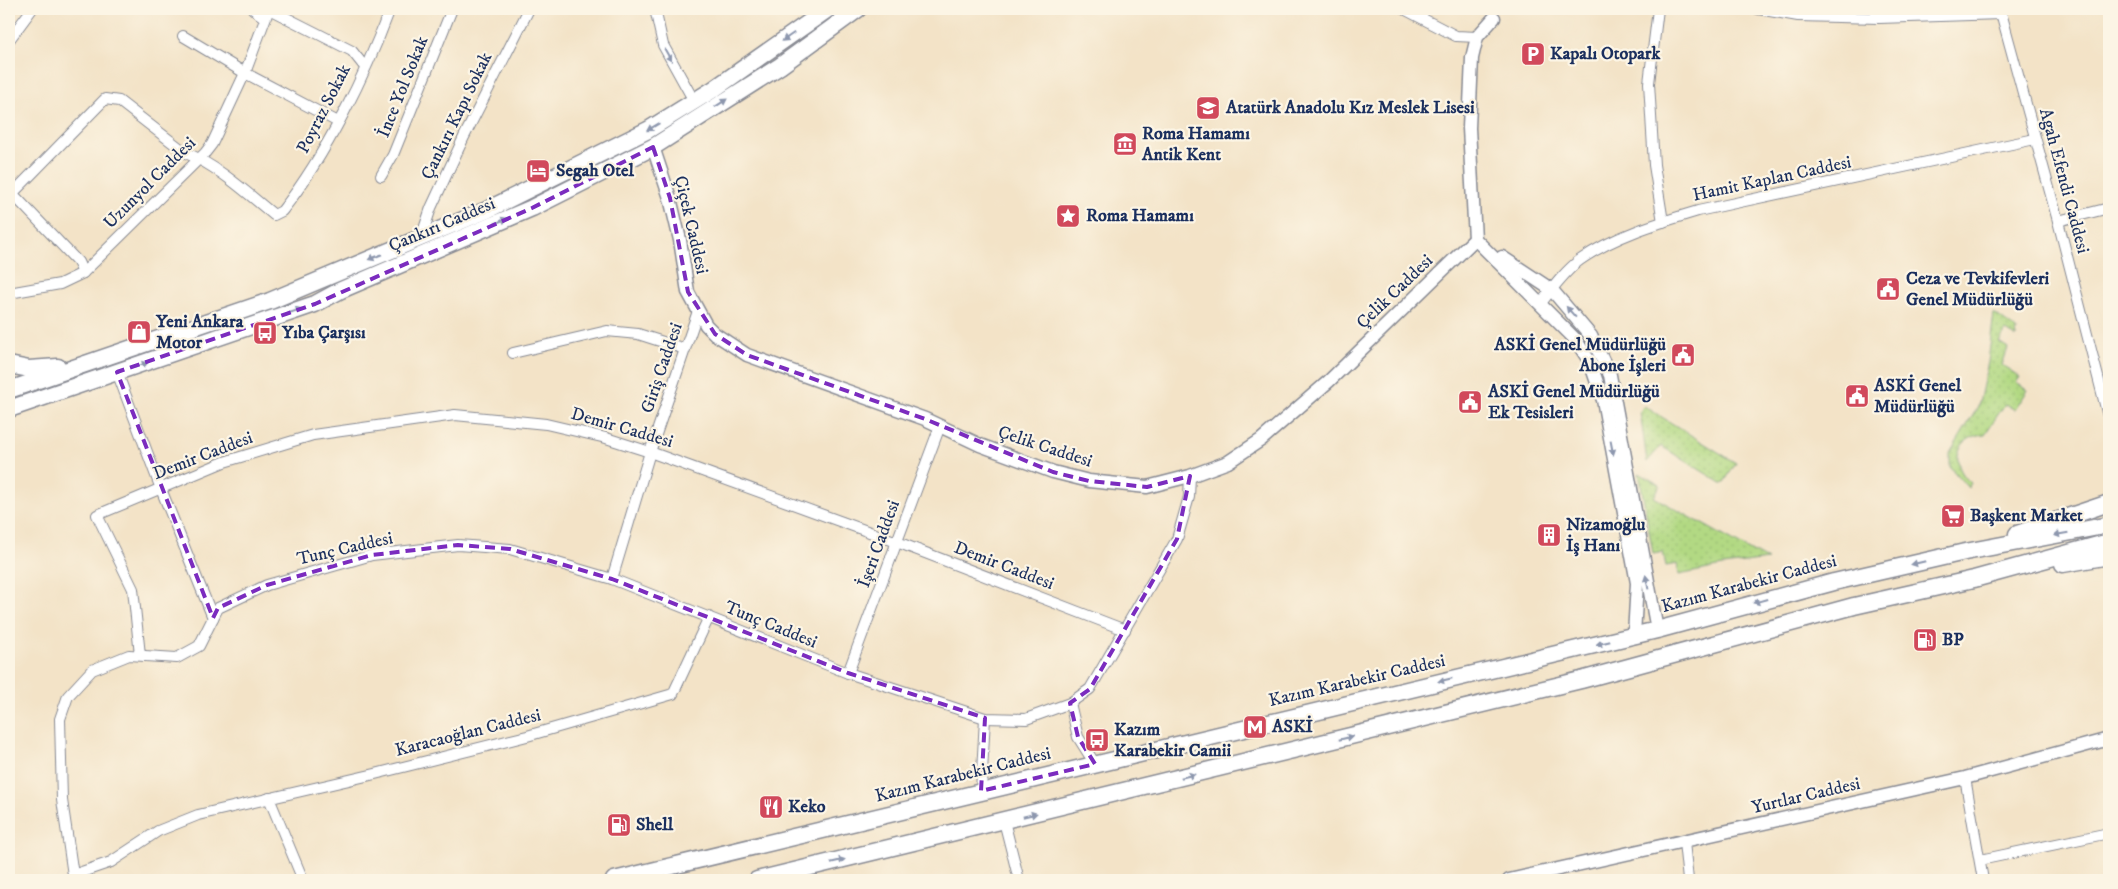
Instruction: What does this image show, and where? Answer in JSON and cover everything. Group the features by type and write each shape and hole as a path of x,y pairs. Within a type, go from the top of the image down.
{"main road":[{"name":"Çankırı Caddesi","path":"9,390 270,301 314,281 420,239 582,164 648,130 694,101 828,9"},
{"name":"Çankırı Caddesi","path":"9,409 314,304 350,286 532,208 652,147 780,66 858,9"},
{"path":"9,365 30,369 77,366"},
{"path":"9,420 61,390"},
{"path":"1965,552 2109,502"},
{"name":"Kazım Karabekir Caddesi","path":"614,880 1657,630 1777,596 1965,552 2109,525"},
{"path":"757,880 1004,822 1581,680 1854,606 1974,579 2109,542"},
{"path":"1974,579 2109,556"}],"street":[{"path":"9,40 32,9"},
{"path":"254,9 268,12 352,51 364,66"},
{"name":"Poyraz Sokak","path":"198,158 241,188 274,215 282,212 317,161 338,122 370,57 390,9"},
{"name":"İnce Yol Sokak","path":"381,176 397,146 452,9"},
{"name":"Çankırı Kapı Sokak","path":"420,239 431,208 464,137 529,9"},
{"path":"655,9 663,45 694,101"},
{"path":"1404,9 1456,36 1476,38"},
{"path":"1658,9 1649,83 1654,165 1663,222"},
{"path":"1758,9 1798,16 1861,18 2001,11"},
{"name":"Agah Efendi Caddesi","path":"2001,11 2058,220 2109,420"},
{"name":"Uzunyol Caddesi","path":"9,293 60,284 83,273 212,144 245,73 268,12"},
{"path":"1494,18 1476,38 1472,58 1469,128 1475,238 1575,339 1590,362 1603,400 1637,583 1634,635"},
{"path":"183,36 245,73 338,122"},
{"path":"83,273 78,262 11,192 105,99 119,101 186,153 198,158"},
{"name":"Hamit Kaplan Caddesi","path":"1541,303 1579,261 1613,242 1663,222 1698,211 2035,139"},
{"name":"Çiçek Caddesi","path":"652,147 672,206 680,240 688,292 698,311"},
{"path":"2058,220 2109,208"},
{"path":"1475,238 1552,290 1591,336 1610,376 1657,630"},
{"name":"Çelik Caddesi","path":"698,311 714,334 747,355 940,426 1053,472 1089,481 1147,487 1190,476 1228,462 1261,440 1329,381 1475,238"},
{"name":"Giriş Caddesi","path":"612,579 650,452 698,311"},
{"path":"513,353 607,331 638,334 685,349"},
{"path":"118,372 161,489 213,618 199,646 176,658 140,655"},
{"name":"Demir Caddesi","path":"140,655 133,589 97,515 224,462 313,435 455,414 546,424 606,438 650,452 897,542 1125,630"},
{"name":"İşeri Caddesi","path":"848,673 940,426"},
{"name":"Tunç Caddesi","path":"213,618 218,608 267,585 372,555 458,545 510,549 612,579 848,673 985,718 1026,719 1070,703 1090,689 1177,539 1189,497 1190,476"},
{"name":"Karacaoğlan Caddesi","path":"140,655 129,654 92,670 68,696 60,719 62,800 73,875 111,862 158,831 198,814 527,736 673,694 709,618"},
{"path":"1070,703 1078,737 1095,764"},
{"path":"982,791 985,718"},
{"name":"Yurtlar Caddesi","path":"1509,880 1965,778 2109,739"},
{"path":"1965,778 1983,880"},
{"path":"269,798 303,880"},
{"path":"1004,822 1019,880"},
{"path":"1980,860 2109,833"},
{"path":"1684,842 1688,880"}],"highlighted area":[{"path":"653,147 670,198 688,292 715,334 747,355 925,419 1053,472 1089,481 1147,487 1190,476 1177,539 1090,689 1070,703 1078,737 1095,764 981,791 985,718 848,673 612,579 510,549 458,545 372,555 267,585 218,608 213,618 117,372 315,304 532,208"}],"green space":[{"path":"1994,313 2017,330 2016,337 2006,331 1999,342 2008,348 2002,365 2020,377 2016,383 2028,390 2015,410 2005,404 1985,434 1967,440 1962,446 1958,453 1958,460 1964,476 1971,483 1968,488 1950,467 1950,453 1978,407 1988,362"},
{"path":"1644,406 1736,463 1723,484 1661,446 1647,462 1640,412"},
{"path":"1639,473 1660,485 1654,497 1767,560 1679,575 1677,564 1666,566 1663,552 1653,554"}],"place":[{"name":"Kapalı Otopark","path":"1533,54"},
{"name":"Atatürk Anadolu Kız Meslek Lisesi","path":"1208,108"},
{"name":"Roma Hamamı Antik Kent","path":"1125,144"},
{"name":"Segah Otel","path":"538,171"},
{"name":"Roma Hamamı","path":"1068,216"},
{"name":"Ceza ve Tevkifevleri Genel Müdürlüğü","path":"1888,289"},
{"name":"Yeni Ankara Motor","path":"139,332"},
{"name":"Yıba Çarşısı","path":"265,333"},
{"name":"ASKİ Genel Müdürlüğü Abone İşleri","path":"1683,355"},
{"name":"ASKİ Genel Müdürlüğü","path":"1857,396"},
{"name":"ASKİ Genel Müdürlüğü Ek Tesisleri","path":"1470,402"},
{"name":"Başkent Market","path":"1953,516"},
{"name":"Nizamoğlu İş Hanı","path":"1549,535"},
{"name":"BP","path":"1925,640"},
{"name":"ASKİ","path":"1255,727"},
{"name":"Kazım Karabekir Camii","path":"1097,740"},
{"name":"Keko","path":"771,807"},
{"name":"Shell","path":"619,825"}]}
